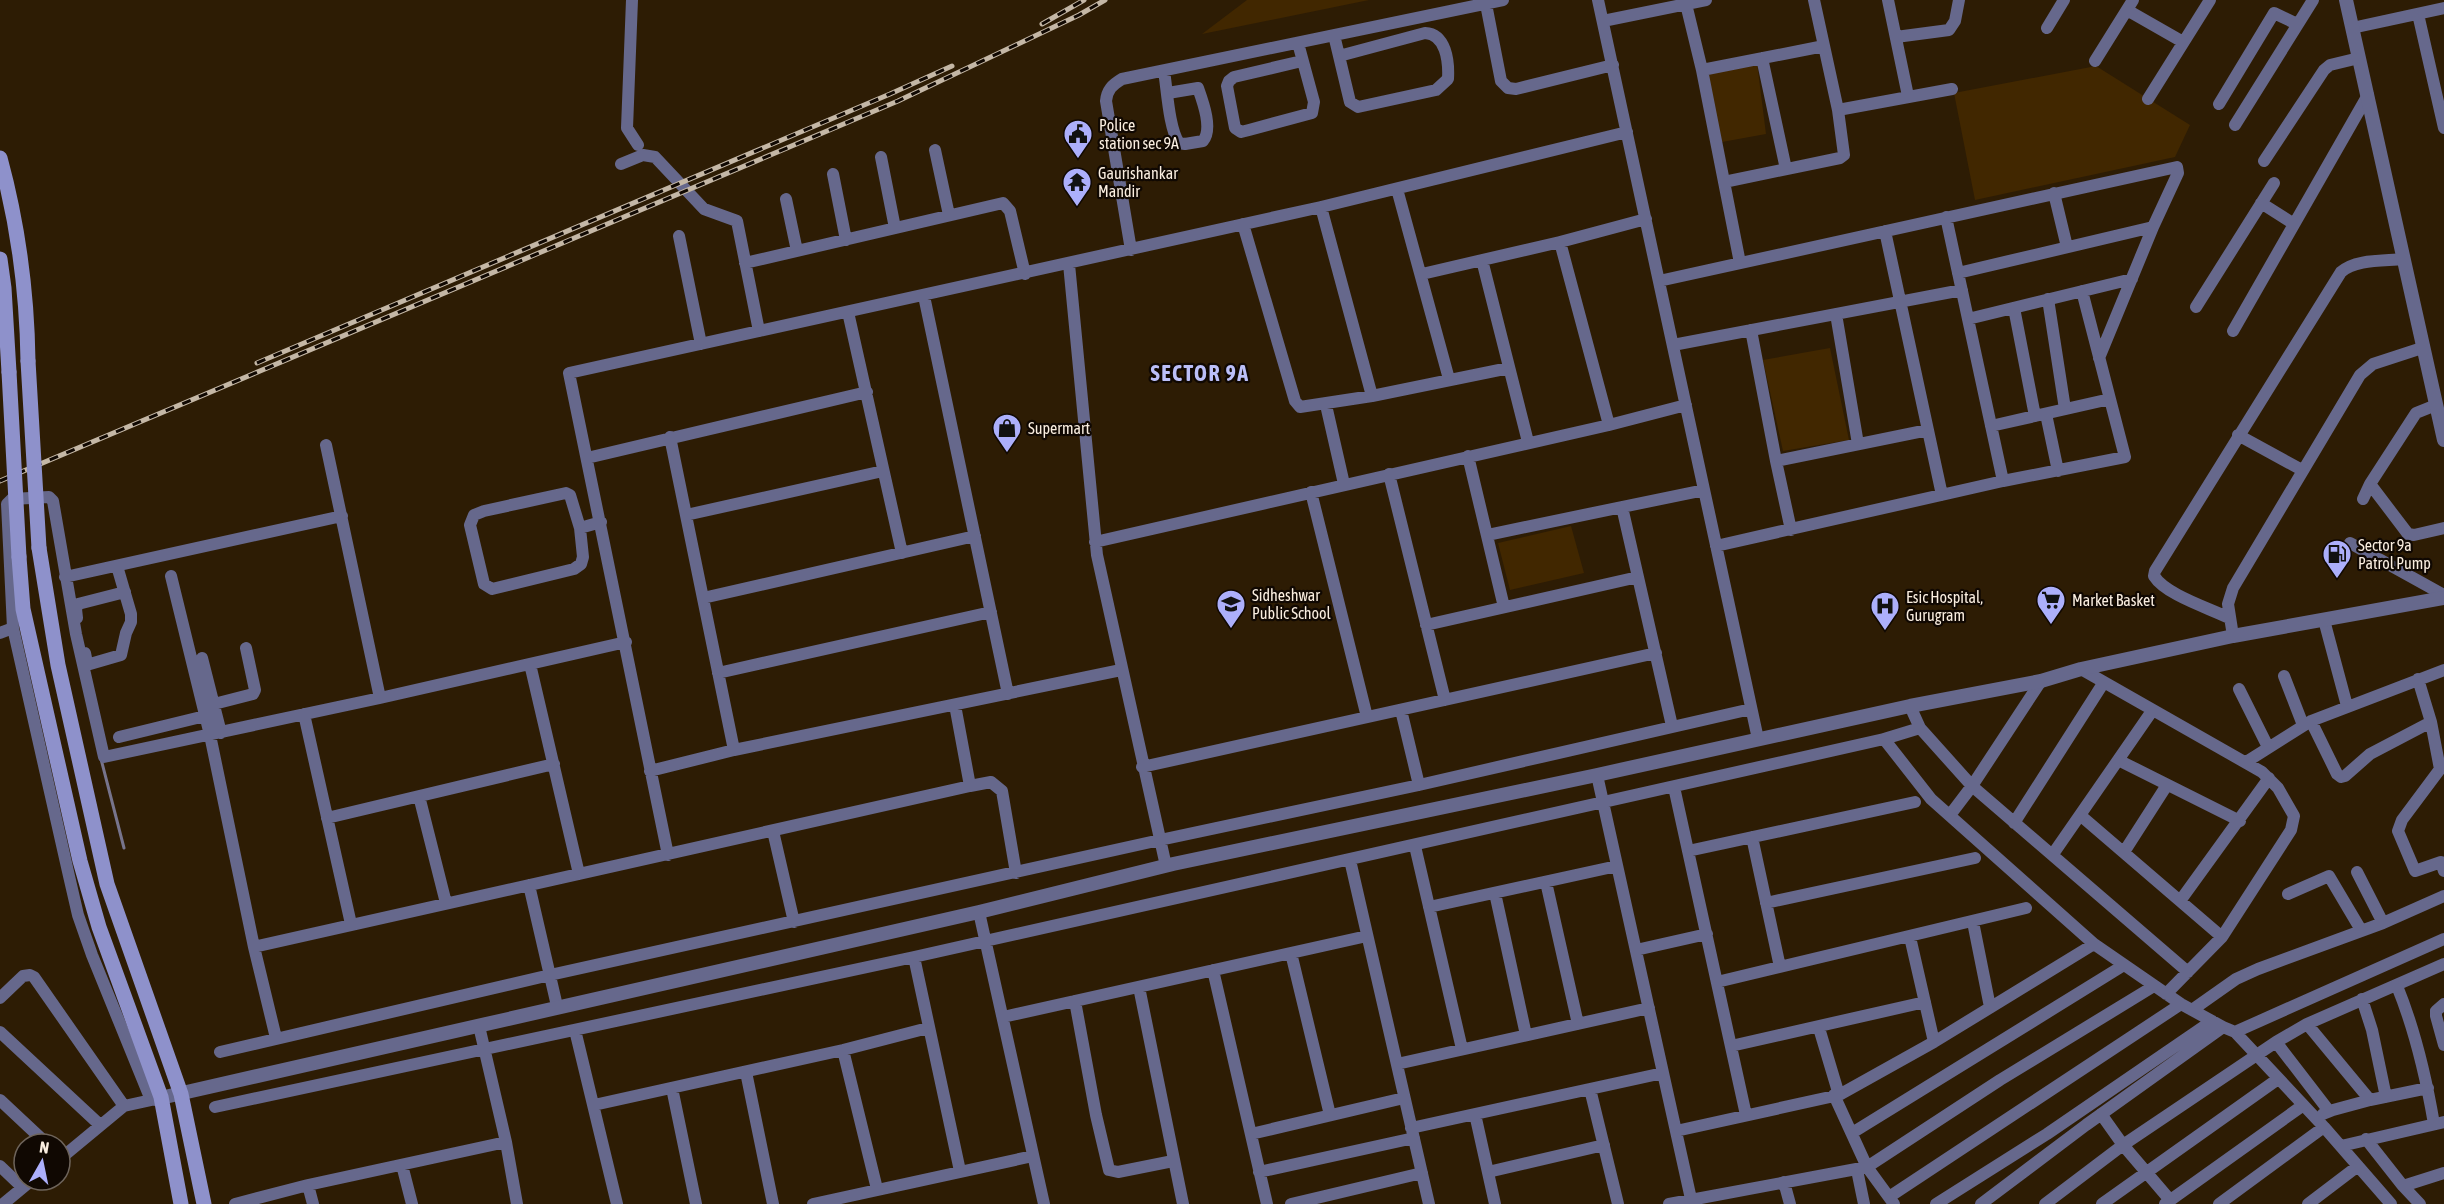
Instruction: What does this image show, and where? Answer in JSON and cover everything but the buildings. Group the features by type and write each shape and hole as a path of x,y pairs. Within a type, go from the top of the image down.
{"main road":[{"path":"0,158 13,211 23,274 39,548 58,665 107,884 181,1094 204,1204"},
{"path":"0,259 4,288 20,584 28,631 90,902 156,1099 181,1204"}],"street":[{"path":"632,0 627,128 635,140"},
{"path":"1131,250 1106,101 1107,92 1113,84 1122,80 1503,0"},
{"path":"1598,0 1758,740"},
{"path":"1603,21 1706,0"},
{"path":"1724,182 1840,158 1844,155 1838,110 1814,0"},
{"path":"1888,0 1908,96"},
{"path":"1896,37 1949,30 1954,21 1959,0"},
{"path":"2047,28 2064,0"},
{"path":"2148,99 2210,0"},
{"path":"2235,125 2313,0"},
{"path":"2346,0 2444,440"},
{"path":"1486,4 1501,81 1508,88 1516,89 1613,65"},
{"path":"1686,4 1702,70 1740,263"},
{"path":"2095,61 2130,5 2183,42"},
{"path":"2352,28 2444,8"},
{"path":"2219,104 2274,13 2297,24"},
{"path":"2418,14 2443,120"},
{"path":"1334,35 1339,56 1350,102 1358,107 1436,90 1448,79 1442,42 1432,34 1425,33 1339,56"},
{"path":"1298,43 1314,102 1315,107 1312,113 1241,132 1235,128 1227,86 1229,81 1234,77 1302,61"},
{"path":"1702,70 1824,46"},
{"path":"1762,58 1786,169"},
{"path":"2264,161 2324,70 2330,65 2359,58"},
{"path":"1164,71 1176,139 1179,143 1185,144 1203,141 1208,134 1198,88 1168,93"},
{"path":"1838,110 1952,89"},
{"path":"2233,331 2367,95"},
{"path":"668,855 569,373 1321,207 1627,132"},
{"path":"935,150 949,215"},
{"path":"621,164 643,154 655,157 704,209 735,219 759,331"},
{"path":"881,157 895,228"},
{"path":"1659,281 2177,167 2178,173 2099,358"},
{"path":"833,174 846,240"},
{"path":"2196,307 2274,183"},
{"path":"1397,189 1449,379"},
{"path":"2054,193 2067,247"},
{"path":"786,199 797,251"},
{"path":"744,263 999,203 1007,205 1025,274"},
{"path":"2261,203 2294,224"},
{"path":"1321,207 1372,396"},
{"path":"1946,217 2003,482"},
{"path":"1422,274 1560,242 1646,219"},
{"path":"1243,224 1294,401 1300,407 1326,405 1509,368"},
{"path":"1958,273 2153,227"},
{"path":"1885,231 1942,495"},
{"path":"680,236 701,344"},
{"path":"1560,242 1609,425"},
{"path":"2229,618 2158,582 2154,576 2159,565 2341,272 2346,267 2355,265 2403,259"},
{"path":"1482,260 1527,442"},
{"path":"1069,264 1095,542 1142,767 1166,866"},
{"path":"1968,319 2132,279"},
{"path":"1673,345 1962,290"},
{"path":"1716,546 2125,457 2082,291"},
{"path":"924,296 1008,694"},
{"path":"2048,300 2065,409"},
{"path":"2014,308 2040,415 2058,471"},
{"path":"848,312 902,553"},
{"path":"1836,314 1858,444"},
{"path":"1751,330 1791,530"},
{"path":"2233,636 2228,604 2233,588 2302,470 2365,369 2422,348"},
{"path":"587,458 867,392"},
{"path":"1991,426 2110,399"},
{"path":"1326,405 1344,484"},
{"path":"1095,542 1609,425 1686,405"},
{"path":"2363,499 2370,484 2416,413 2436,405"},
{"path":"1776,461 1928,430"},
{"path":"2238,435 2302,470"},
{"path":"670,437 734,750"},
{"path":"326,445 380,699"},
{"path":"1468,456 1504,607"},
{"path":"686,515 883,471"},
{"path":"1389,474 1444,700"},
{"path":"2370,484 2403,531 2408,534 2414,535 2444,528"},
{"path":"1487,535 1704,490"},
{"path":"1311,492 1367,717"},
{"path":"566,493 570,495 580,528 583,557 581,564 574,569 492,589 484,584 470,525 474,515 566,493"},
{"path":"156,1099 113,1009 78,915 13,628 7,504 12,499 52,498 65,577 104,757 380,699 626,642"},
{"path":"1622,507 1672,726"},
{"path":"65,577 342,516"},
{"path":"580,528 601,522"},
{"path":"703,598 975,536"},
{"path":"2350,543 2444,597"},
{"path":"117,566 125,592 131,619 123,652 117,658 88,664 76,606 125,592"},
{"path":"171,576 205,716 216,734"},
{"path":"1426,624 1638,577"},
{"path":"72,1149 124,1106 979,912 1166,866 1910,706 2040,681 2081,669 2233,636 2444,597"},
{"path":"718,673 991,612"},
{"path":"2324,620 2347,706"},
{"path":"0,633 13,628"},
{"path":"214,704 253,694 255,690 246,648"},
{"path":"1142,767 1656,653"},
{"path":"202,658 214,704 216,734 254,947 276,1038"},
{"path":"530,664 579,874"},
{"path":"2081,669 2246,762 2269,778 2292,811 2294,823 2222,937 2166,994"},
{"path":"650,771 734,750 1121,670"},
{"path":"2246,762 2307,723 2444,670"},
{"path":"2284,676 2307,723 2341,777 2370,754 2431,722"},
{"path":"2418,679 2431,722 2439,773 2402,820 2398,831 2415,871 2443,864"},
{"path":"1950,815 1972,786 2040,681"},
{"path":"2014,823 2104,682"},
{"path":"2239,689 2268,747"},
{"path":"955,705 970,786"},
{"path":"1910,706 1920,728 1972,786 2188,972"},
{"path":"220,1053 550,975 1419,785 1751,709"},
{"path":"1401,710 1419,785"},
{"path":"2053,854 2152,711"},
{"path":"304,714 351,924"},
{"path":"119,737 205,716"},
{"path":"215,1107 484,1051 1415,846 1884,739 1920,728"},
{"path":"1884,739 1931,799 2094,944 2166,994 2235,1032 2341,1146 2384,1202"},
{"path":"2118,760 2240,821"},
{"path":"327,818 554,764"},
{"path":"1597,775 1691,1199"},
{"path":"2180,901 2269,778"},
{"path":"254,947 991,782 1002,791 1016,873"},
{"path":"2124,852 2167,785"},
{"path":"1674,787 1746,1115"},
{"path":"419,796 446,903"},
{"path":"1688,851 1915,802"},
{"path":"2080,815 2222,937"},
{"path":"774,831 794,922"},
{"path":"1752,837 1780,967"},
{"path":"1415,846 1462,1049"},
{"path":"1766,903 1975,858"},
{"path":"1350,860 1429,1204"},
{"path":"1429,907 1617,866"},
{"path":"2357,872 2384,923"},
{"path":"2288,894 2329,876 2361,930"},
{"path":"1546,882 1578,1024"},
{"path":"529,885 557,1006"},
{"path":"1495,893 1526,1035"},
{"path":"1862,1168 1892,1201 2187,1007 2236,979 2384,923 2444,897"},
{"path":"1717,982 1910,938 2026,908"},
{"path":"979,912 1044,1204"},
{"path":"1973,922 1990,1006"},
{"path":"1636,950 1707,934"},
{"path":"1003,1017 1367,936"},
{"path":"1910,938 1934,1042"},
{"path":"2235,1032 2444,939"},
{"path":"1676,1131 1837,1095 1934,1042 2094,944"},
{"path":"1291,953 1330,1116"},
{"path":"914,957 960,1171"},
{"path":"2045,1204 2123,1146 2255,1054 2307,1024 2444,964"},
{"path":"1852,1133 2124,965"},
{"path":"1213,970 1267,1204"},
{"path":"0,998 23,976 34,977 124,1106"},
{"path":"1669,1204 1862,1168 2154,986"},
{"path":"2341,1146 2439,1123 2409,1015 2397,986"},
{"path":"1139,987 1183,1204"},
{"path":"2362,999 2372,1030 2386,1097"},
{"path":"1075,1001 1096,1115 1109,1170 1118,1172 1173,1161"},
{"path":"1731,1046 1819,1028 1925,1002"},
{"path":"2444,1004 2436,1011 2444,1045"},
{"path":"1397,1064 1649,1008"},
{"path":"1981,1204 2218,1024"},
{"path":"1936,1204 2218,1024"},
{"path":"2307,1024 2370,1100"},
{"path":"479,1026 506,1142 517,1204"},
{"path":"594,1105 843,1050 928,1028"},
{"path":"1819,1028 1837,1095 1852,1133 1862,1168 1864,1204"},
{"path":"575,1030 617,1204"},
{"path":"0,1032 100,1125"},
{"path":"2276,1042 2329,1111"},
{"path":"843,1050 877,1189"},
{"path":"746,1072 773,1204"},
{"path":"1259,1172 1412,1133 1475,1114 1663,1073"},
{"path":"2102,1204 2278,1080"},
{"path":"672,1088 696,1204"},
{"path":"2219,1204 2321,1124 2329,1111 2428,1088"},
{"path":"1590,1089 1618,1204"},
{"path":"1251,1134 1404,1098"},
{"path":"0,1100 34,1132"},
{"path":"2101,1114 2123,1146 2168,1202 2302,1106"},
{"path":"1475,1114 1495,1204"},
{"path":"2047,1134 2055,1148"},
{"path":"2366,1139 2420,1204"},
{"path":"235,1204 308,1185 506,1142"},
{"path":"1488,1172 1604,1145"},
{"path":"813,1204 1033,1156"},
{"path":"402,1165 412,1204"},
{"path":"2308,1204 2358,1166"},
{"path":"1291,1204 1422,1173"},
{"path":"2403,1186 2444,1173"},
{"path":"1784,1182 1790,1204"},
{"path":"308,1185 313,1204"},
{"path":"3,1204 17,1192"}],"shaded area":[{"path":"1247,0 1369,0 1202,34"},
{"path":"1757,63 1766,134 1722,142 1706,73"},
{"path":"2096,66 2190,125 2175,157 1975,200 1954,93"},
{"path":"1830,348 1849,440 1783,451 1763,360"},
{"path":"1571,526 1584,573 1510,590 1498,543"}],"waterway":[{"path":"101,759 124,848"}],"railway":[{"path":"1042,24 1084,0"},
{"path":"0,481 898,101 1079,15 1105,0"},
{"path":"257,363 952,66"}],"place":[{"name":"Police station sec 9A","path":"1078,160"},
{"name":"Gaurishankar Mandir","path":"1077,208"},
{"name":"Supermart","path":"1007,454"},
{"name":"Sector 9a Patrol Pump","path":"2337,580"},
{"name":"Market Basket","path":"2051,626"},
{"name":"Sidheshwar Public School","path":"1231,630"},
{"name":"Esic Hospital, Gurugram","path":"1885,632"}],"district":[{"name":"SECTOR 9A","path":"1200,373"}]}
